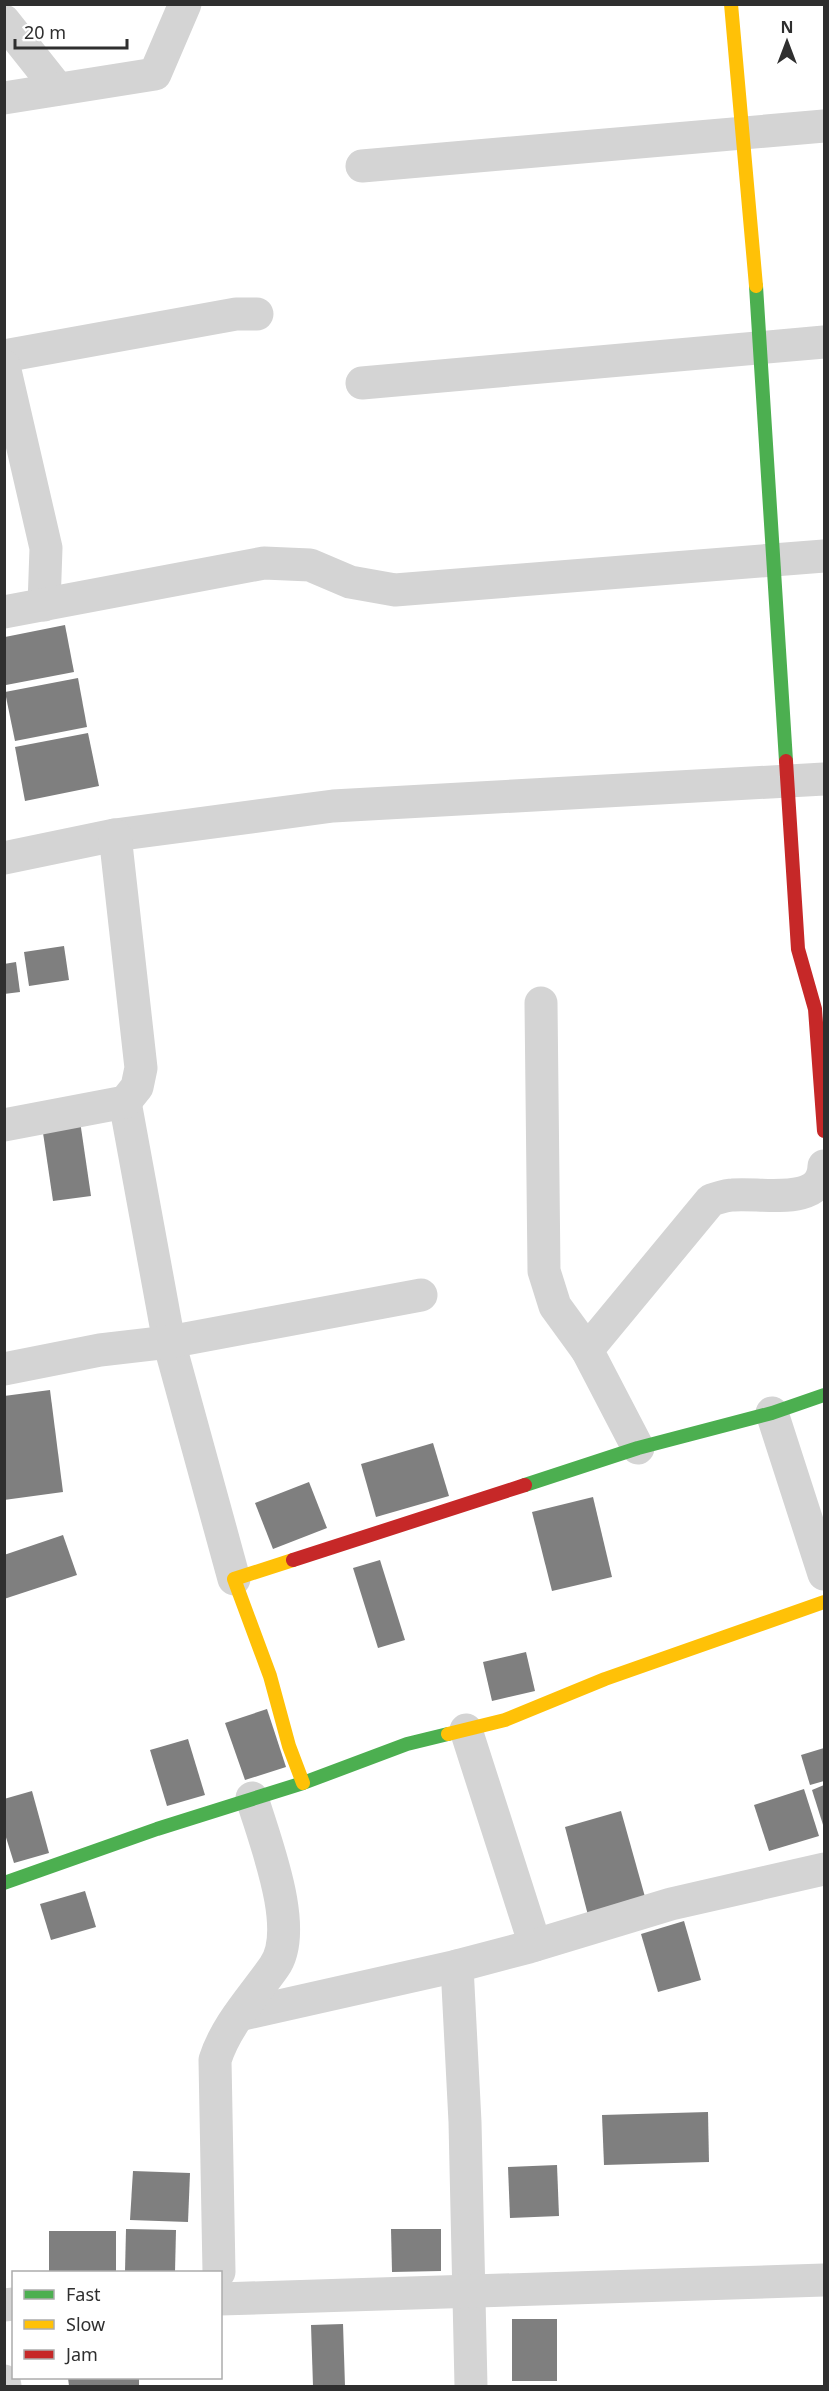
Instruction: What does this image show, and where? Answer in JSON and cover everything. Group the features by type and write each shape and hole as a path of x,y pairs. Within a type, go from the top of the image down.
{"street":[{"path":"4,98 155,74 185,4"},
{"path":"731,4 761,347 798,949 815,1009 825,1131"},
{"path":"4,21 58,89"},
{"path":"362,166 825,126"},
{"path":"4,356 236,314 257,314"},
{"path":"362,383 825,342"},
{"path":"4,366 46,548 44,605"},
{"path":"4,612 264,563 310,565 350,582 395,590 825,556"},
{"path":"4,858 115,835 333,806 825,779"},
{"path":"4,1125 125,1102 137,1087 141,1068 115,835"},
{"path":"541,1003 544,1271 555,1306 587,1350 638,1448"},
{"path":"125,1102 169,1342 234,1579 270,1676 303,1783"},
{"path":"587,1350 711,1200 733,1195 786,1197 813,1188 824,1175 825,1166"},
{"path":"4,1369 100,1350 169,1342 421,1295"},
{"path":"234,1579 638,1448 772,1413 825,1395"},
{"path":"772,1413 825,1574"},
{"path":"4,1883 252,1798 303,1783 407,1744 505,1720 605,1679 825,1602"},
{"path":"466,1730 535,1945"},
{"path":"219,2271 215,2060 219,2045 276,1965 280,1952 284,1902 252,1798"},
{"path":"239,2014 457,1966 671,1904 825,1869"},
{"path":"457,1966 465,2122 471,2386"},
{"path":"222,2299 825,2280"},
{"path":"4,2381 5,2386"}],"building":[{"path":"65,625 74,672 6,685 5,637"},
{"path":"78,678 87,727 15,741 5,692"},
{"path":"88,733 99,786 25,801 15,747"},
{"path":"64,946 69,980 29,986 24,952"},
{"path":"16,962 20,992 4,994 4,964"},
{"path":"80,1121 91,1196 53,1201 42,1126"},
{"path":"50,1390 63,1492 4,1500 4,1396"},
{"path":"433,1443 449,1496 376,1517 361,1464"},
{"path":"309,1482 327,1528 273,1549 255,1503"},
{"path":"593,1497 612,1577 552,1591 532,1512"},
{"path":"63,1535 77,1575 4,1599 4,1555"},
{"path":"380,1560 405,1640 378,1648 353,1568"},
{"path":"526,1652 535,1691 492,1701 483,1662"},
{"path":"267,1709 286,1767 245,1780 225,1723"},
{"path":"188,1739 205,1795 167,1806 150,1750"},
{"path":"824,1748 824,1781 810,1785 801,1755"},
{"path":"824,1785 824,1828 812,1790"},
{"path":"804,1789 819,1836 769,1851 754,1805"},
{"path":"32,1791 49,1853 14,1863 4,1831 4,1799"},
{"path":"621,1811 647,1904 589,1919 565,1827"},
{"path":"85,1891 96,1927 51,1940 40,1904"},
{"path":"684,1921 701,1980 658,1992 641,1934"},
{"path":"708,2112 709,2162 604,2165 602,2115"},
{"path":"557,2165 559,2216 510,2218 508,2167"},
{"path":"133,2171 190,2173 188,2222 130,2220"},
{"path":"126,2229 176,2230 175,2271 125,2271"},
{"path":"391,2229 441,2229 441,2271 392,2272"},
{"path":"49,2231 116,2231 116,2271 49,2271"},
{"path":"512,2319 557,2319 557,2381 512,2381"},
{"path":"343,2324 345,2386 313,2386 311,2325"},
{"path":"68,2379 139,2379 139,2386 69,2386"}],"traffic: fast":[{"path":"756,286 786,761"},
{"path":"525,1485 638,1448 772,1413 824,1395"},
{"path":"4,1883 157,1829 303,1783 407,1744 448,1734"}],"traffic: slow":[{"path":"731,4 756,286"},
{"path":"293,1560 234,1579 270,1676 289,1746 303,1783"},
{"path":"448,1734 505,1720 605,1679 824,1602"}],"traffic: jam":[{"path":"786,761 798,949 815,1009 824,1131"},
{"path":"293,1560 525,1485"}]}
